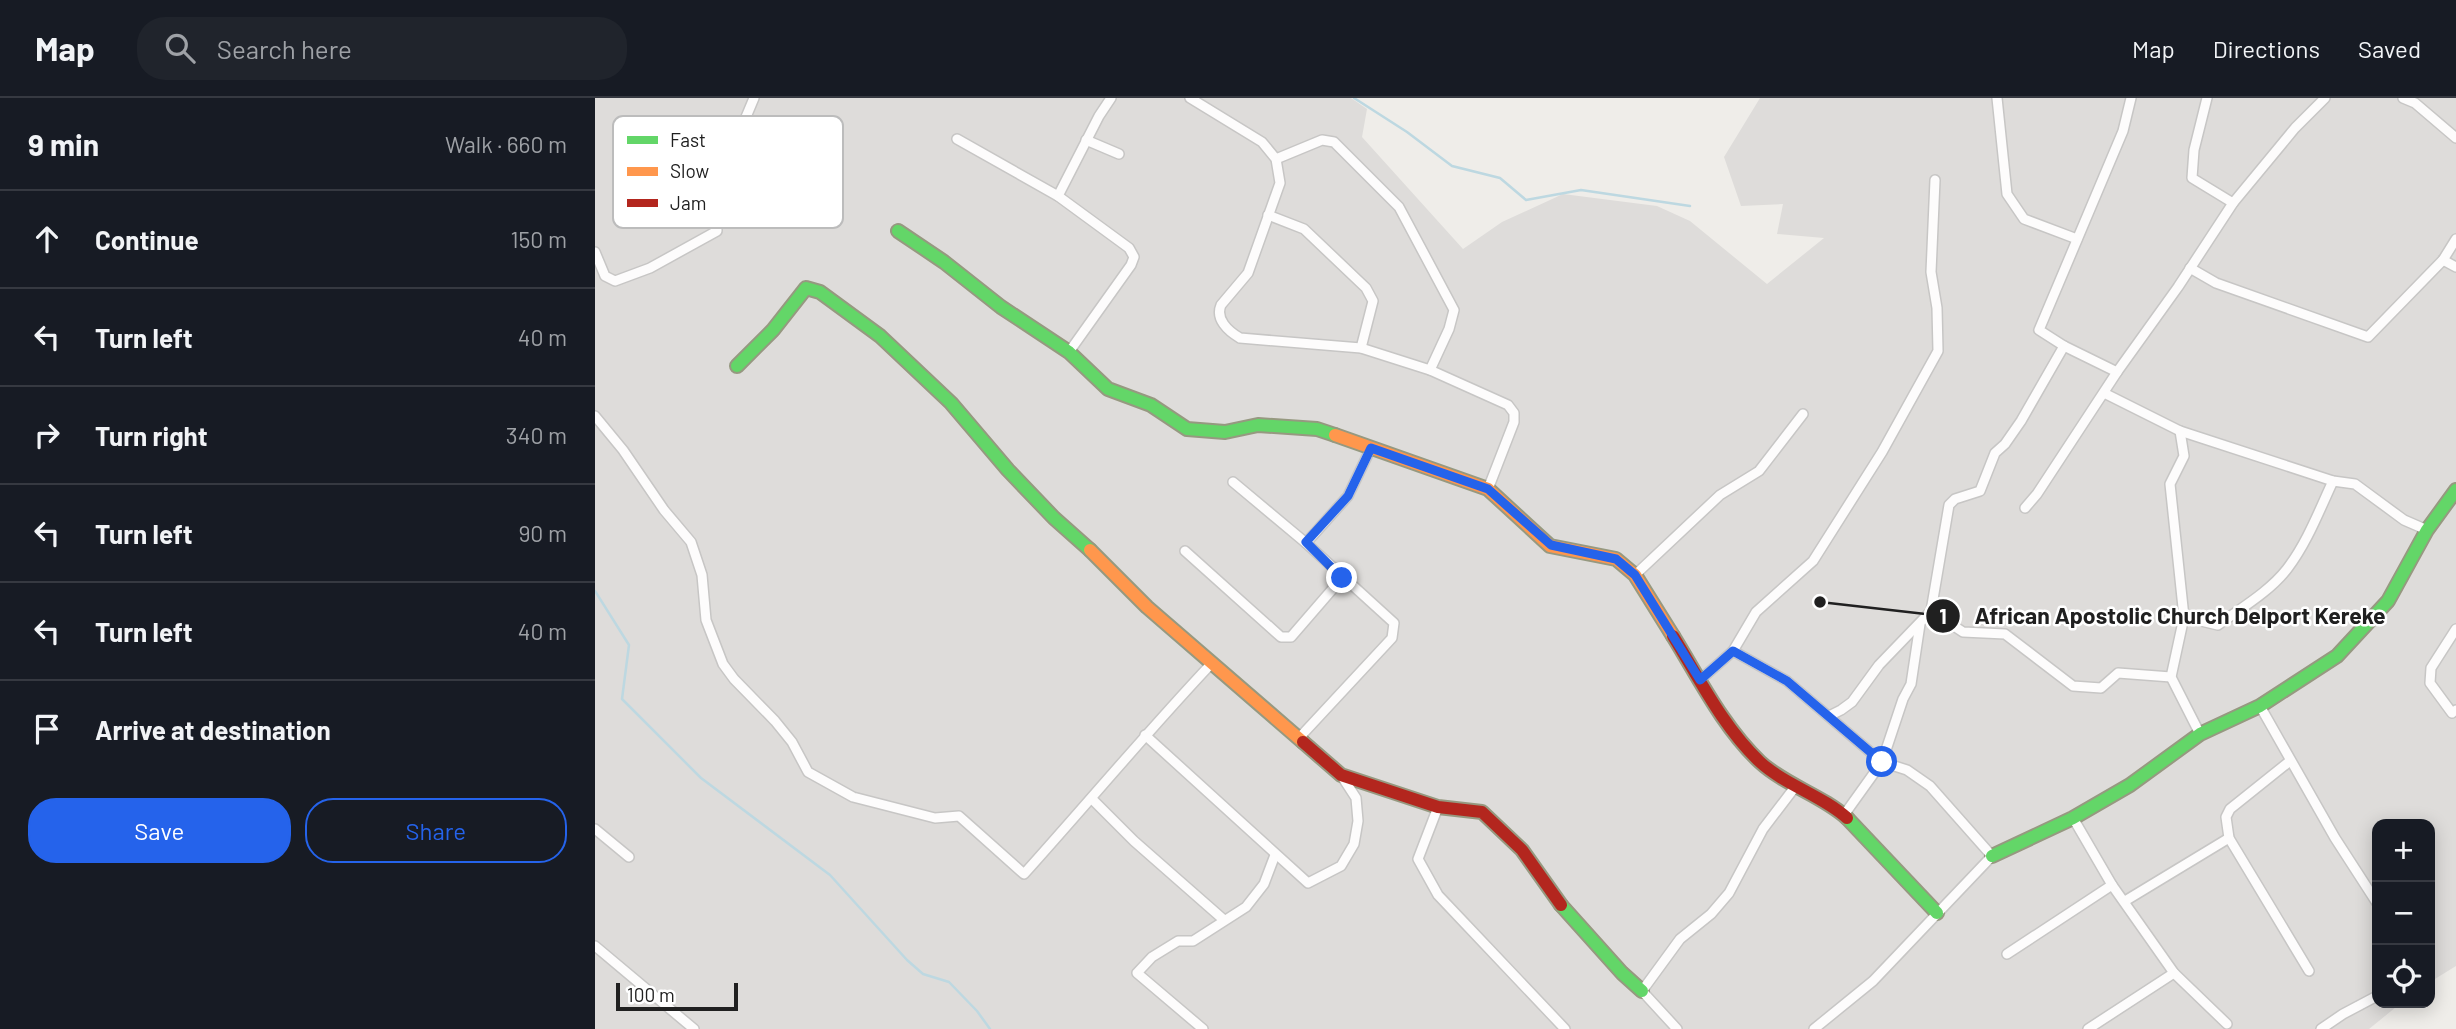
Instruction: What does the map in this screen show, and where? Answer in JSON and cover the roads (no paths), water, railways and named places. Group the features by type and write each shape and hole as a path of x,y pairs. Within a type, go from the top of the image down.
{"street":[{"path":"746,116 754,98"},
{"path":"1058,196 1111,98"},
{"path":"1189,98 1262,142 1276,159 1280,183 1248,273 1218,310 1220,320 1232,334 1240,338 1361,348 1430,370 1508,405 1514,413 1514,422 1488,489"},
{"path":"1997,98 2007,194 2024,219 2077,239"},
{"path":"2117,372 2064,346 2039,330 2123,131 2131,98"},
{"path":"2207,98 2194,150 2192,178 2233,203"},
{"path":"2025,508 2233,203 2295,128 2325,98"},
{"path":"2403,98 2415,103 2456,138"},
{"path":"957,139 1058,196 1129,248 1134,257 1069,352"},
{"path":"1086,140 1119,154"},
{"path":"1276,159 1322,140 1334,142 1399,207 1454,310 1430,370"},
{"path":"1700,680 1733,651 1756,612 1813,561 1882,452 1938,351 1937,308 1931,272 1935,180"},
{"path":"1268,215 1304,229 1366,288 1373,301 1361,348"},
{"path":"595,252 605,276 615,281 650,268 717,228"},
{"path":"898,231 944,262 1001,307 1069,352 1108,389 1151,405 1187,429 1225,432 1258,425 1317,429 1488,489 1551,545 1616,559 1635,575 1724,719 1760,762 1795,787 1843,815 1937,913"},
{"path":"2190,268 2217,283 2368,338 2443,260 2456,239"},
{"path":"2443,260 2456,267"},
{"path":"737,366 773,330 806,288 820,292 880,335 951,403 1008,470 1054,518 1079,539 1129,590 1341,775 1356,798 1358,821 1354,844 1341,866 1308,883 1145,735"},
{"path":"1829,716 1852,702 1879,666 1931,611 1949,505 1955,499 1980,491 1995,453 2021,421 2064,346"},
{"path":"2104,393 2180,431 2333,481 2355,484 2404,520 2427,530"},
{"path":"1635,575 1720,495 1759,471 1803,414"},
{"path":"595,416 691,542 702,575 706,620 723,664 792,742 809,772 853,797 935,818 959,816 1024,874 1211,664"},
{"path":"2180,431 2183,456 2170,484 2184,617 2171,677 2200,734"},
{"path":"1306,542 1348,496 1371,448"},
{"path":"2184,617 2218,625 2273,584 2288,568 2308,537 2333,481"},
{"path":"1233,482 1306,542 1342,578 1394,623 1392,638 1299,738"},
{"path":"1814,1029 1873,981 1992,856 2073,818 2130,785 2200,734 2260,706 2337,656 2388,601 2427,530 2456,490"},
{"path":"1185,551 1281,637 1291,637 1342,578"},
{"path":"1931,611 1963,632 2005,634 2073,685 2101,688 2118,673 2171,677"},
{"path":"1843,815 1882,762 1903,699 1911,684 1920,624"},
{"path":"2456,629 2431,668 2430,683 2452,713 2456,710"},
{"path":"1733,651 1787,681 1882,762 1907,770 1930,786 1992,856"},
{"path":"2260,706 2335,838 2372,895"},
{"path":"2290,761 2230,809 2226,817 2229,838 2309,971"},
{"path":"1341,775 1438,807 1482,812 1522,850 1559,903 1677,1029"},
{"path":"1642,991 1680,939 1711,914 1729,893 1763,829 1795,787"},
{"path":"1092,799 1152,858 1224,920"},
{"path":"1438,807 1419,859 1438,895 1565,1029"},
{"path":"2073,818 2112,885 2174,973 2227,1024"},
{"path":"595,829 629,857"},
{"path":"2125,901 2229,838"},
{"path":"1203,1029 1137,972 1152,957 1178,941 1193,941 1246,907 1265,884 1275,855"},
{"path":"2007,954 2112,885"},
{"path":"595,946 694,1029"},
{"path":"2088,1029 2174,973"},
{"path":"2321,1029 2372,999"}],"waterway":[{"path":"1354,98 1407,132 1452,166 1500,178 1526,200 1581,190 1690,206"},
{"path":"595,591 629,645 622,699 701,778 830,875 907,960 923,974 949,982 990,1029"}],"place":[{"name":"African Apostolic Church Delport Kereke","path":"1820,602"}]}
